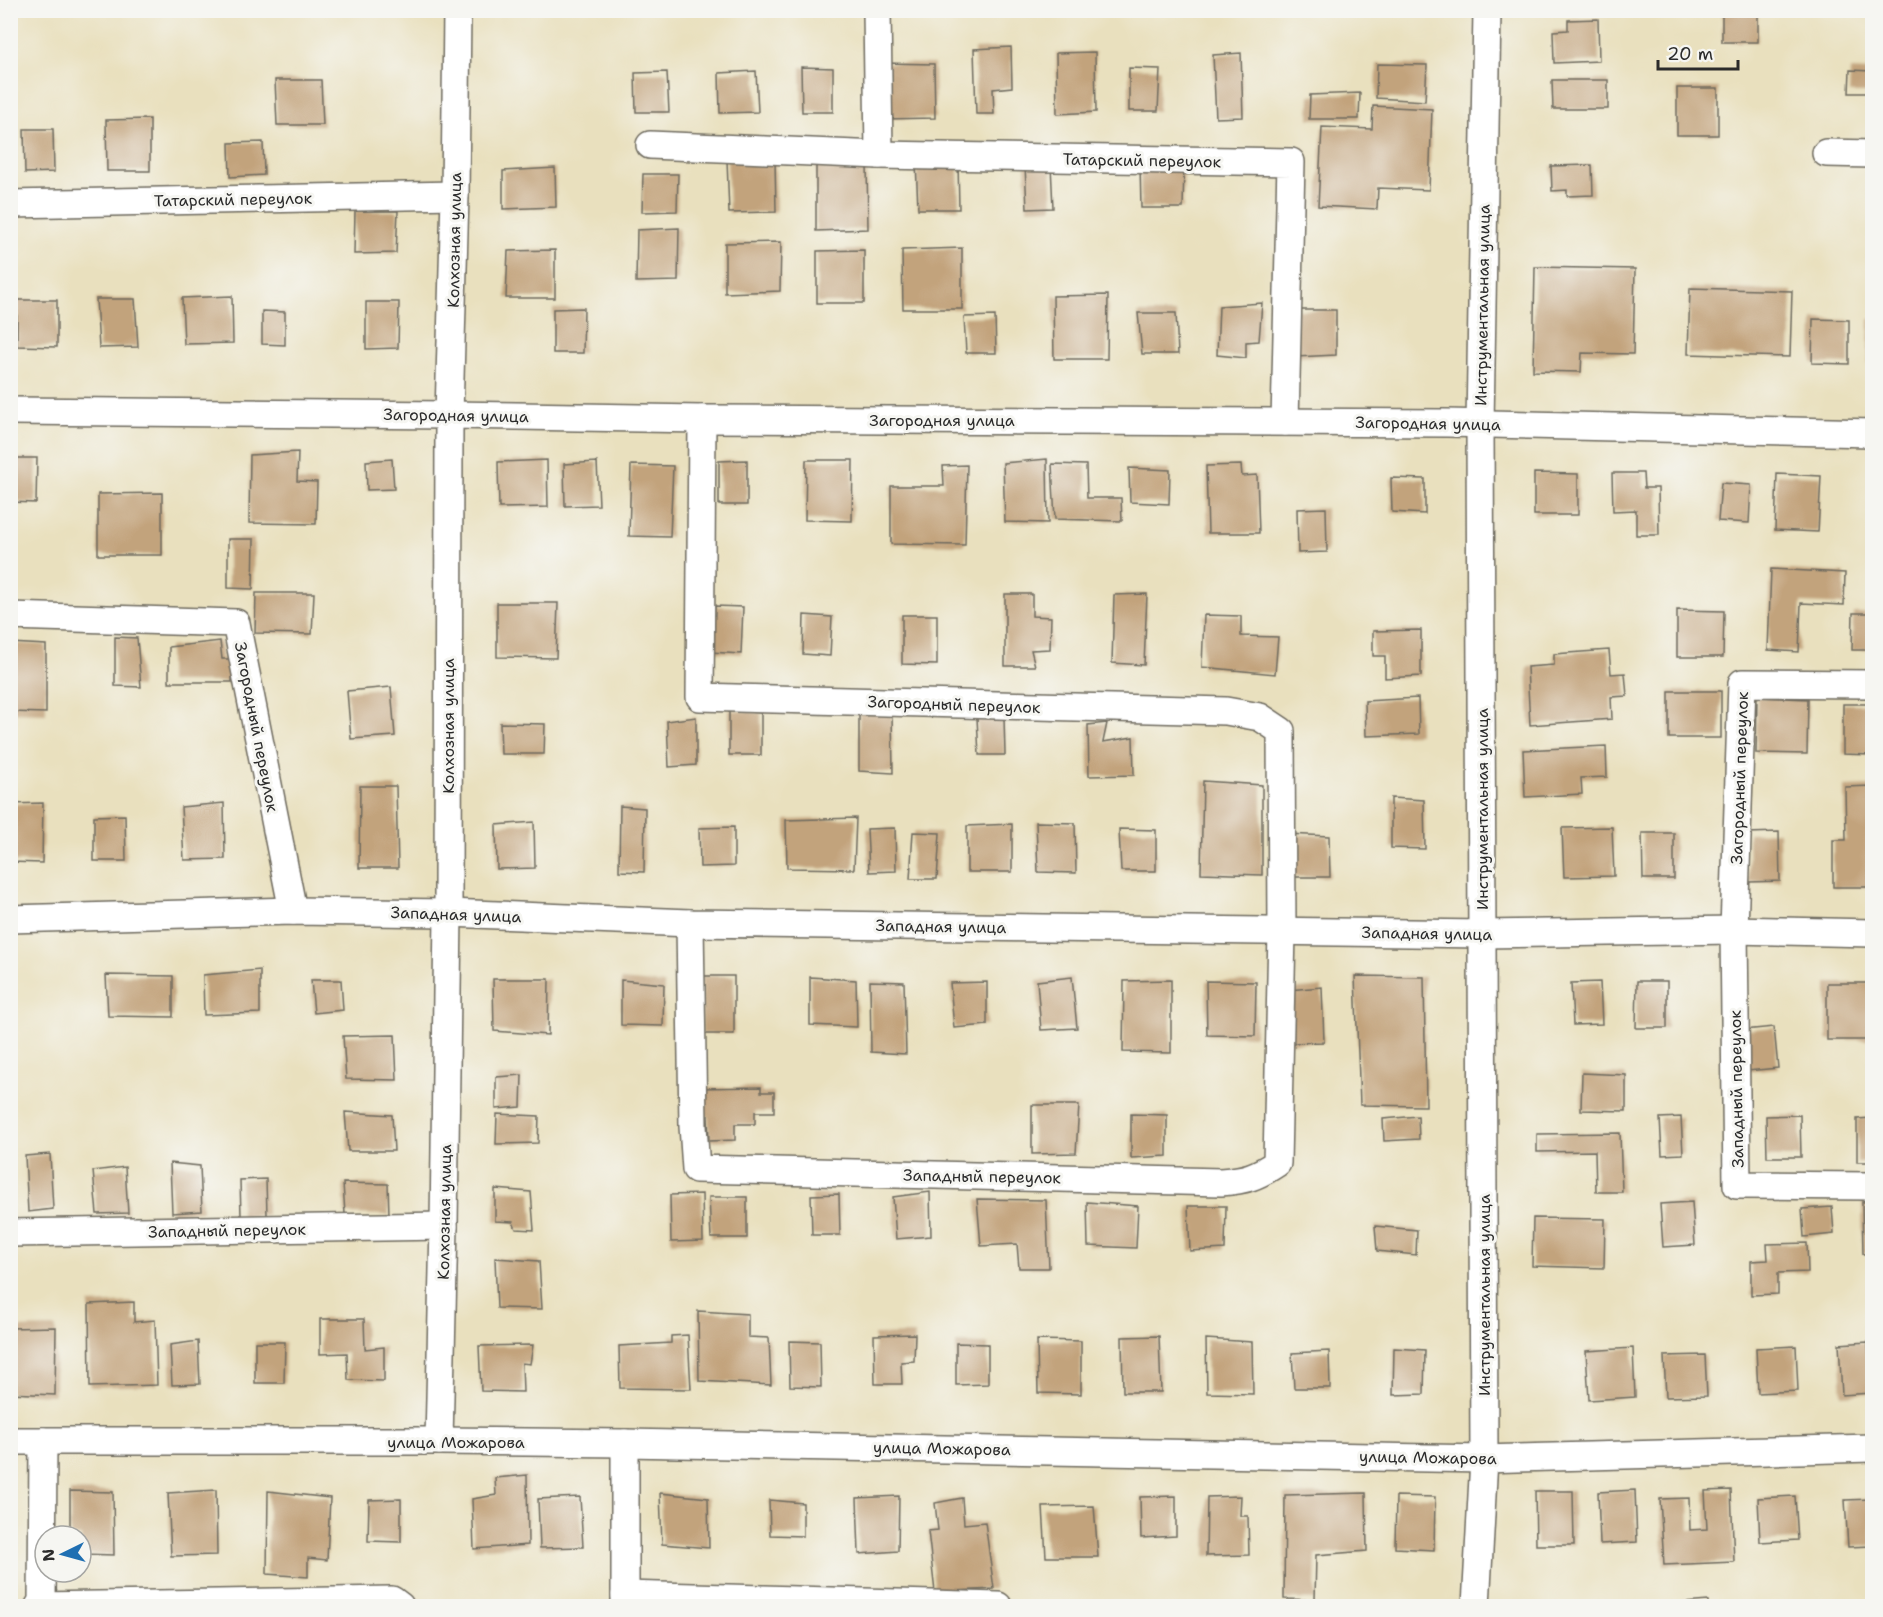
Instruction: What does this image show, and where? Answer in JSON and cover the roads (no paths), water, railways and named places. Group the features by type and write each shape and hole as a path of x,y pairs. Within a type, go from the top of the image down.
{"street":[{"name":"Колхозная улица","path":"439,1441 448,913 449,415 457,10"},
{"path":"650,145 879,155 877,10"},
{"name":"Инструментальная улица","path":"1476,1606 1484,1459 1480,424 1487,10"},
{"path":"1826,153 1872,154"},
{"name":"Татарский переулок","path":"879,155 1291,162 1285,422"},
{"name":"Татарский переулок","path":"10,204 455,195"},
{"name":"Загородная улица","path":"10,411 702,419 1480,424 1872,433"},
{"name":"Загородный переулок","path":"702,419 700,697 1226,711 1260,717 1281,732 1282,931"},
{"name":"Загородный переулок","path":"10,616 236,623 293,911"},
{"name":"Загородный переулок","path":"1734,930 1742,683 1872,684"},
{"name":"Западная улица","path":"10,919 293,911 448,913 690,923 1483,934 1734,930 1872,933"},
{"name":"Западный переулок","path":"690,923 693,1126 696,1169 1221,1182 1259,1175 1277,1163 1282,931"},
{"name":"Западный переулок","path":"1734,930 1737,1185 1872,1186"},
{"name":"Западный переулок","path":"10,1233 444,1226"},
{"name":"улица Можарова","path":"10,1441 625,1443 1484,1459 1872,1448"},
{"path":"43,1441 40,1606 392,1600 400,1606"},
{"path":"625,1443 625,1601 998,1606"}]}
